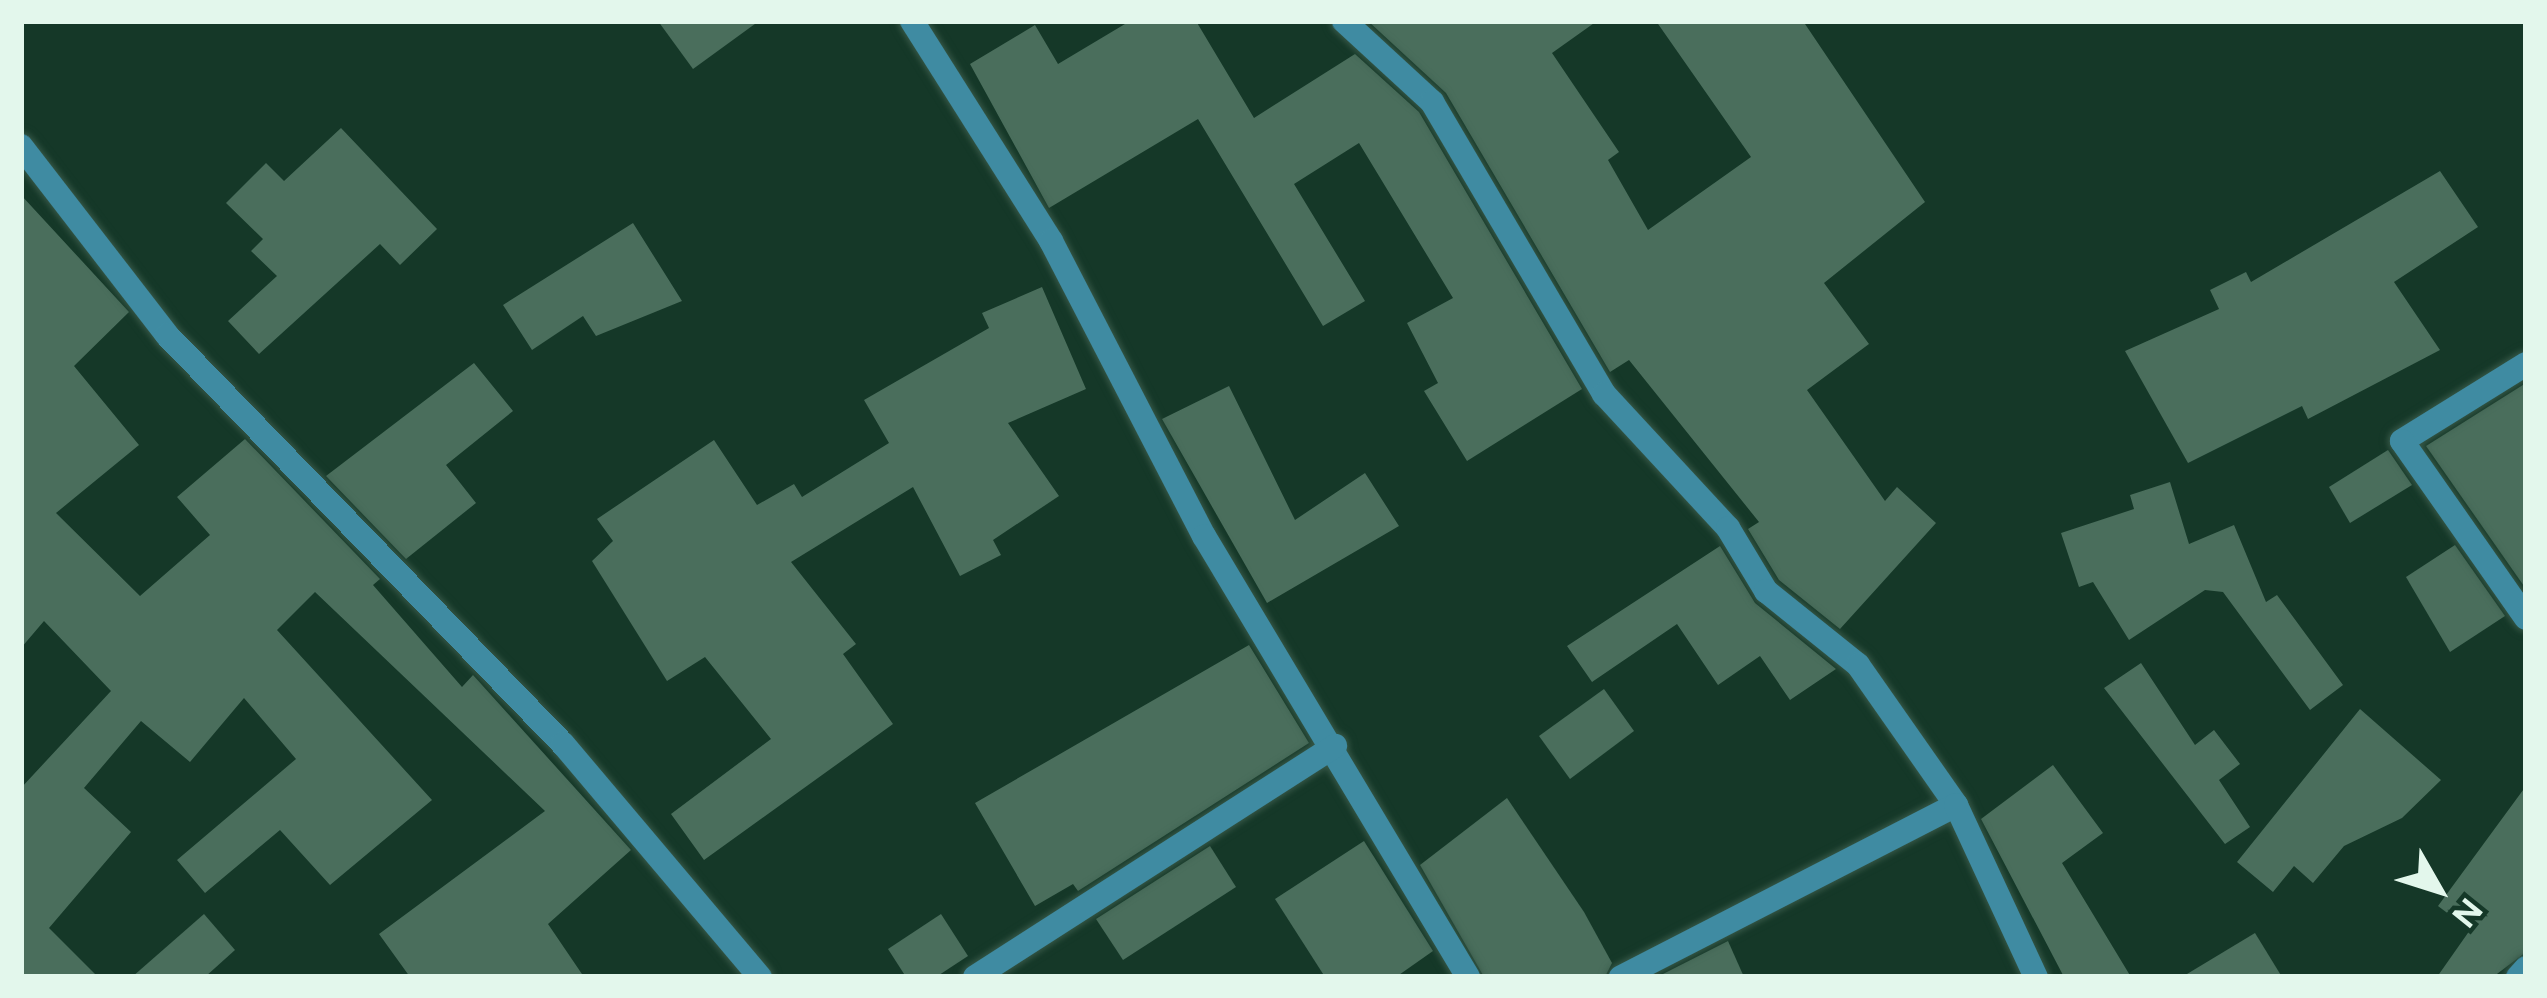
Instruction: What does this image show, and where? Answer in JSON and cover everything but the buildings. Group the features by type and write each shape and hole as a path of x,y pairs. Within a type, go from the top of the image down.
{"street":[{"path":"912,21 1051,241 1204,536 1335,746 1468,977"},
{"path":"1355,25 1432,101 1604,394 1728,528 1766,591 1858,665 1956,806 2036,977"},
{"path":"21,146 167,335 563,744 760,977"},
{"path":"2526,364 2402,441 2526,618"},
{"path":"975,977 1335,746"},
{"path":"1621,977 1956,806"},
{"path":"2518,977 2526,968"}]}
